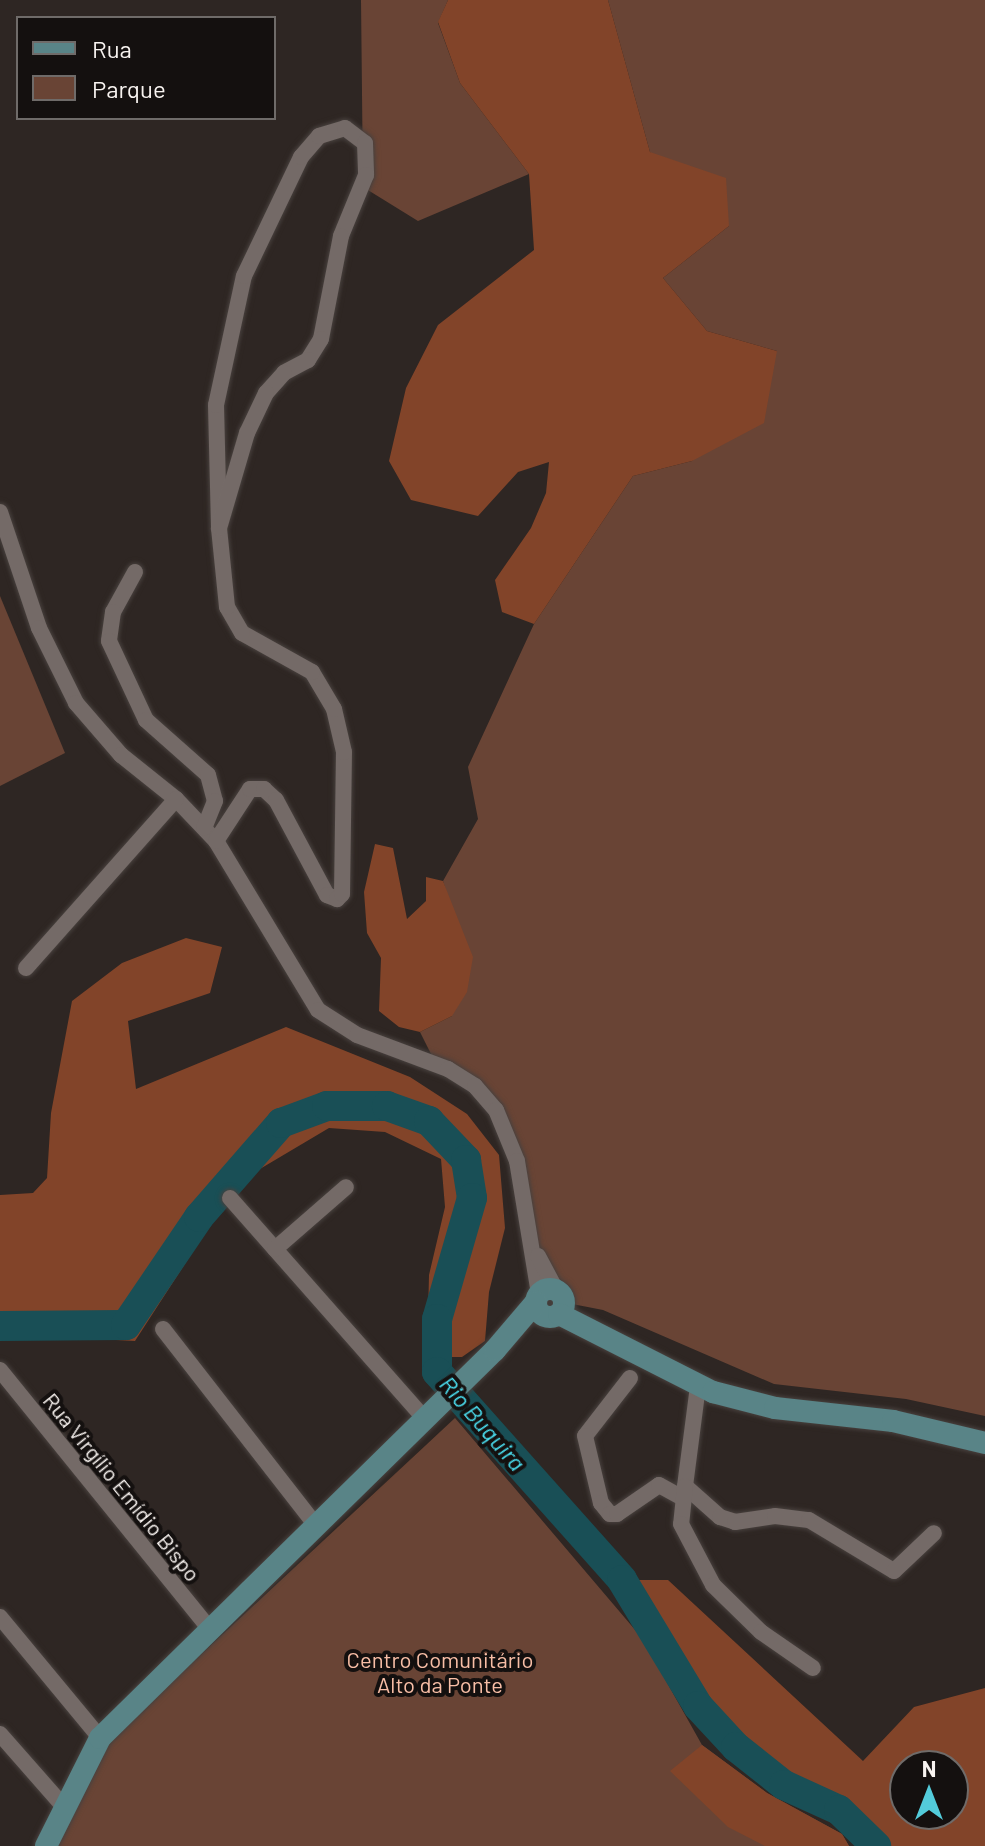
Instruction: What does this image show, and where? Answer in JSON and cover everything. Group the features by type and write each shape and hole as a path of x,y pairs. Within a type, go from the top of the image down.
{"main road":[{"path":"46,1844 100,1738 430,1411 513,1331 550,1303 698,1386 775,1408 893,1421 985,1443"}],"street":[{"path":"216,841 250,789 264,789 276,800 327,895 337,899 342,894 344,752 334,709 303,665 235,625 224,595 219,528 216,405 235,299 301,157 319,136 345,128 365,143 366,175 341,236 321,339 308,360 284,373 266,393 240,452 219,528"},
{"path":"0,512 39,628 76,703 121,755 176,799 216,841 318,1010 357,1035 448,1069 475,1086 496,1110 513,1145 529,1239 550,1303"},
{"path":"135,572 113,612 109,641 146,720 208,775 215,801 204,828"},
{"path":"26,968 176,799"},
{"path":"275,1249 346,1187"},
{"path":"230,1198 430,1411"},
{"path":"163,1329 315,1524"},
{"name":"Rua Virgílio Emídio Bispo","path":"0,1370 211,1631"},
{"path":"630,1378 585,1436 601,1503 617,1514 659,1485 683,1491 726,1520 775,1516 809,1520 890,1571 901,1568 934,1533"},
{"path":"698,1386 681,1524 713,1585 761,1632 813,1668"},
{"path":"0,1617 100,1738"},
{"path":"0,1734 65,1808"}],"green space":[{"path":"361,0 448,0 438,23 460,83 529,174 418,221 363,187"},
{"path":"608,0 985,0 985,1416 906,1399 774,1384 603,1310 567,1303 529,1239 517,1161 475,1086 436,1064 420,1032 452,1016 450,903 443,881 478,819 468,767 534,624 633,476 692,461 777,351 707,331 663,278 729,226 650,152"},
{"path":"0,596 65,753 0,786"},
{"name":"Centro Comunitário Alto da Ponte","path":"455,1418 642,1638 702,1745 767,1793 842,1834 849,1846 57,1846 106,1743"}],"shaded area":[{"path":"448,0 608,0 650,152 726,178 729,226 663,278 707,331 777,351 764,423 692,461 633,476 534,624 502,612 495,580 531,528 546,493 549,462 518,472 478,516 411,500 389,461 406,388 438,325 534,250 529,174 460,83 438,22"},
{"path":"375,844 393,848 407,919 426,901 426,877 443,881 473,957 467,992 452,1016 420,1032 399,1027 379,1011 381,958 367,933 364,892"},
{"path":"186,938 222,947 210,993 128,1021 136,1089 286,1027 410,1077 467,1114 499,1155 505,1228 489,1292 485,1341 462,1357 427,1357 429,1275 445,1207 441,1159 385,1132 329,1128 248,1176 223,1205 135,1341 0,1334 0,1195 33,1193 47,1178 51,1113 72,1001 122,963"},
{"path":"622,1580 668,1580 863,1761 914,1707 985,1688 985,1846 876,1846 839,1810 784,1785 736,1747 698,1706"},
{"path":"702,1745 767,1793 842,1834 849,1846 765,1846 728,1827 670,1771"}],"waterway":[{"name":"Rio Buquira","path":"0,1326 126,1325 199,1217 281,1123 327,1106 387,1106 429,1121 466,1160 472,1198 437,1319 437,1372 622,1580 698,1706 736,1747 784,1785 839,1810 876,1846"}]}
